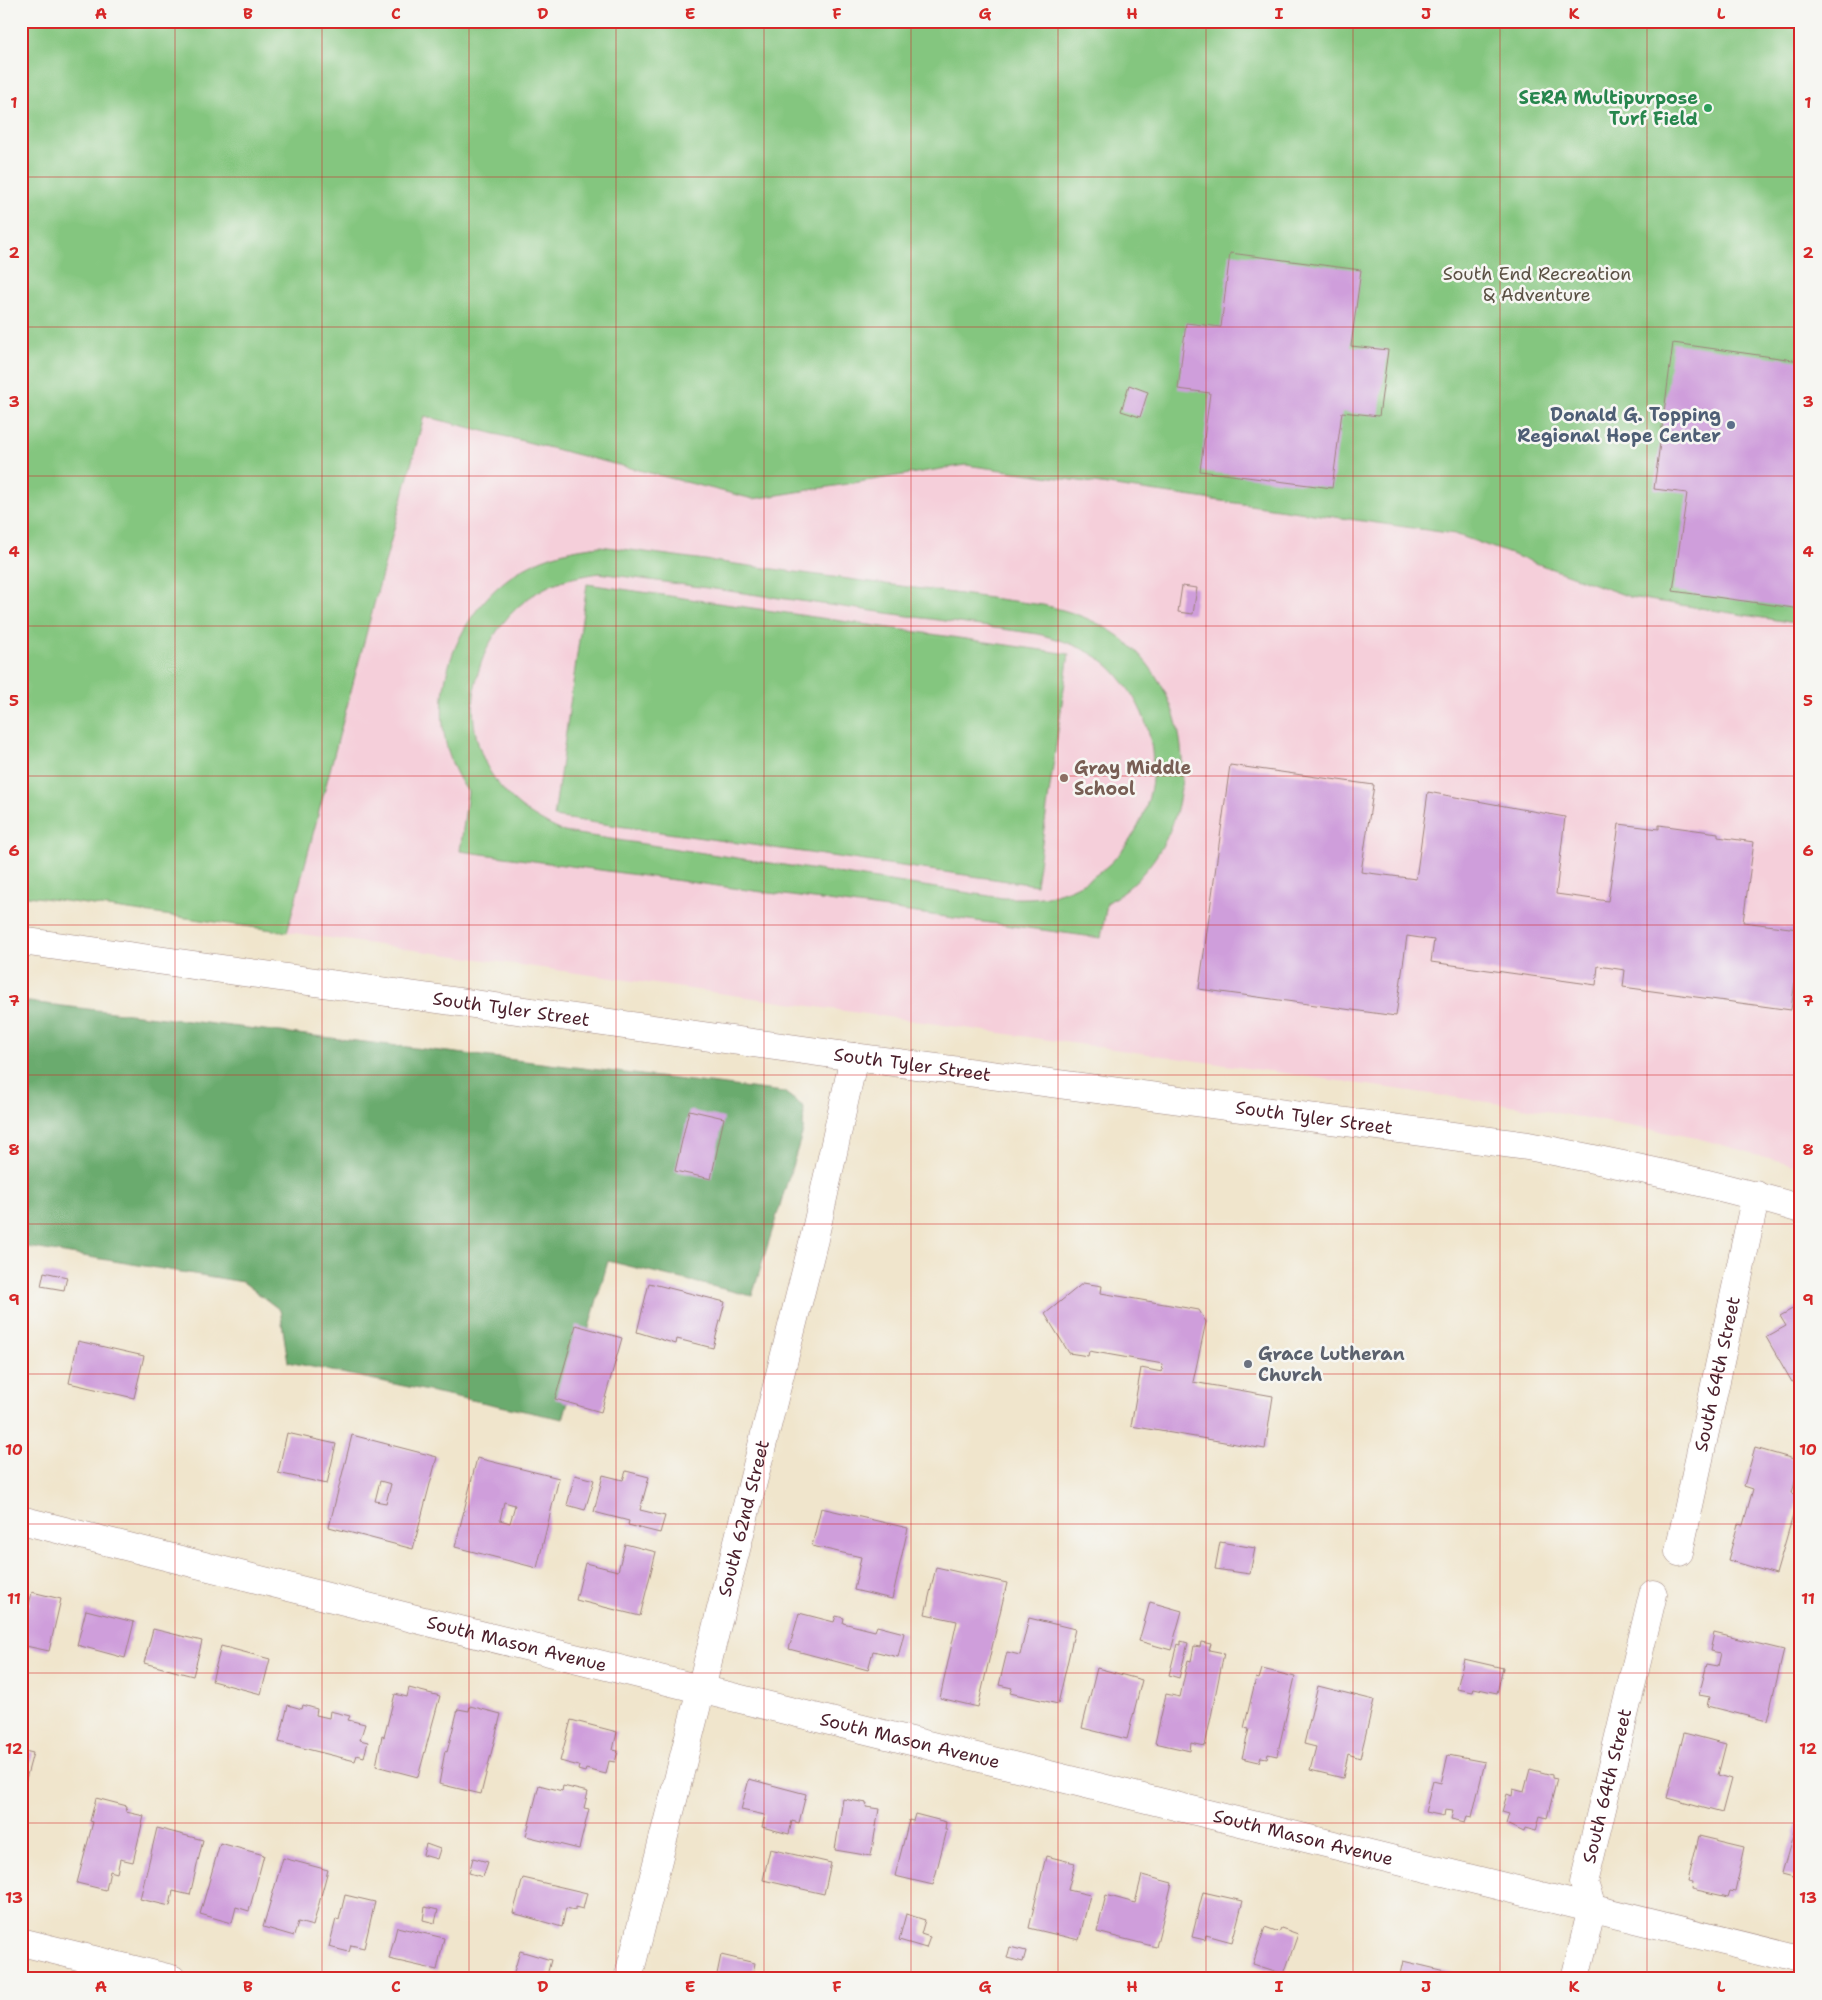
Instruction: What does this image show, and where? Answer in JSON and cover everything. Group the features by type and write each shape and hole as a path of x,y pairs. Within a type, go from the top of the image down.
{"street":[{"name":"South Tyler Street","path":"21,941 854,1057 1528,1146 1622,1164 1756,1195 1801,1209"},
{"name":"South 62nd Street","path":"628,1979 814,1239 854,1057"},
{"name":"South 64th Street","path":"1679,1552 1756,1195"},
{"name":"South Mason Avenue","path":"21,1520 1801,1960"},
{"name":"South 64th Street","path":"1592,1908 1584,1883 1653,1594"},
{"path":"1575,1979 1592,1908"},
{"path":"21,1942 172,1979"}],"shaded area":[{"name":"Gray Middle School","path":"424,416 752,499 966,465 1455,534 1630,597 1801,624 1801,1167 1697,1138 1523,1107 287,932"}],"green space":[{"name":"South End Recreation & Adventure","path":"21,21 1801,21 1801,624 1630,597 1455,534 966,465 753,499 424,416 287,932 21,895"},
{"path":"600,546 1043,605 1072,613 1100,624 1117,635 1142,658 1161,685 1174,716 1181,749 1182,782 1175,815 1162,846 1142,874 1126,890 1107,903 1101,938 460,851 468,792 452,763 444,732 443,700 448,669 459,639 476,611 498,587 524,568 551,556","holes":["599,573 1038,634 1081,648 1104,662 1121,679 1145,720 1152,751 1152,782 1144,812 1130,840 1109,864 1083,883 1052,895 1028,898 1003,898 564,832 518,805 505,792 487,766 476,737 473,707 477,677 487,649 503,623 524,601 551,585 581,576"]},
{"path":"587,584 1069,654 1036,885 554,817"},
{"path":"21,1001 784,1092 804,1107 803,1131 752,1296 608,1261 563,1419 288,1362 280,1310 243,1282 21,1246"}],"building":[{"path":"1230,253 1361,270 1351,346 1388,350 1379,416 1342,412 1332,488 1200,471 1210,393 1178,389 1186,323 1221,327"},
{"name":"Donald G. Topping Regional Hope Center","path":"1673,343 1801,361 1801,609 1673,591 1687,493 1654,489"},
{"path":"1129,385 1148,392 1140,417 1121,411"},
{"path":"1182,586 1197,588 1193,614 1178,612"},
{"name":"Gray Middle School","path":"1230,765 1374,785 1361,872 1416,879 1428,792 1565,817 1556,894 1608,901 1619,824 1659,829 1659,825 1718,833 1718,837 1754,842 1743,922 1798,929 1801,915 1801,968 1797,967 1791,1010 1623,987 1625,970 1598,966 1596,985 1431,962 1434,940 1407,936 1396,1016 1199,989"},
{"path":"689,1110 724,1118 711,1179 675,1171"},
{"path":"44,1272 67,1277 64,1290 41,1286"},
{"path":"649,1283 725,1302 713,1348 677,1339 676,1344 637,1332"},
{"path":"1083,1283 1102,1286 1101,1293 1199,1310 1206,1322 1193,1382 1273,1396 1265,1449 1131,1426 1141,1368 1162,1372 1163,1364 1089,1351 1088,1356 1069,1353 1045,1314"},
{"path":"1801,1304 1801,1383 1799,1379 1792,1382 1766,1337 1786,1326 1780,1316"},
{"path":"576,1325 622,1338 601,1412 555,1399"},
{"path":"78,1341 144,1356 134,1398 69,1383"},
{"path":"287,1433 336,1444 327,1484 278,1473"},
{"path":"352,1435 437,1457 413,1549 329,1527","holes":["380,1481 391,1484 386,1503 375,1501"]},
{"path":"1755,1448 1801,1461 1792,1493 1799,1495 1776,1574 1728,1560 1738,1524 1743,1525 1753,1489 1744,1486"},
{"path":"477,1458 559,1478 537,1568 455,1547","holes":["504,1502 515,1505 510,1523 500,1520"]},
{"path":"626,1471 649,1477 640,1510 665,1516 660,1533 628,1525 629,1521 594,1512 603,1475 623,1480"},
{"path":"575,1475 594,1480 585,1510 567,1505"},
{"path":"821,1508 908,1528 892,1599 854,1590 861,1557 812,1546"},
{"path":"1220,1542 1255,1548 1250,1574 1215,1569"},
{"path":"625,1544 656,1552 640,1616 576,1600 585,1563 618,1571"},
{"path":"936,1567 1007,1583 978,1707 940,1698 957,1621 925,1614"},
{"path":"32,1592 61,1599 49,1651 21,1645 21,1610 23,1604 29,1605"},
{"path":"1150,1602 1182,1611 1171,1650 1139,1641"},
{"path":"86,1610 134,1622 125,1658 77,1645"},
{"path":"799,1613 834,1622 836,1616 844,1618 843,1623 875,1631 877,1626 904,1633 898,1657 873,1651 868,1670 789,1649"},
{"path":"1029,1618 1075,1629 1058,1704 1010,1693 1012,1688 999,1685 1007,1652 1020,1655"},
{"path":"153,1629 202,1641 193,1676 144,1663"},
{"path":"1714,1633 1784,1650 1767,1721 1708,1706 1710,1697 1699,1695 1707,1664 1718,1666 1721,1653 1710,1651"},
{"path":"1181,1641 1188,1643 1179,1678 1169,1675 1177,1644 1181,1645"},
{"path":"1201,1642 1211,1644 1209,1650 1224,1653 1205,1746 1191,1743 1190,1751 1155,1743 1166,1694 1180,1697 1188,1660 1191,1661 1194,1646 1200,1647"},
{"path":"221,1646 270,1659 261,1694 212,1681"},
{"path":"1464,1659 1503,1668 1497,1693 1474,1688 1473,1692 1457,1689"},
{"path":"1097,1668 1142,1680 1127,1739 1082,1728"},
{"path":"1262,1669 1295,1677 1277,1756 1268,1754 1267,1758 1261,1757 1259,1762 1242,1758 1249,1729 1244,1728 1256,1678 1259,1679"},
{"path":"1318,1686 1374,1700 1360,1758 1348,1754 1343,1778 1310,1770 1316,1747 1304,1744"},
{"path":"409,1688 440,1696 418,1777 376,1766 382,1736 384,1737 395,1694 407,1697"},
{"path":"288,1705 302,1709 303,1705 317,1709 316,1715 329,1718 330,1711 350,1716 348,1720 365,1724 360,1740 368,1742 364,1757 357,1755 355,1761 279,1742"},
{"path":"470,1706 501,1714 481,1794 439,1784 445,1751 447,1752 458,1709 469,1711"},
{"path":"571,1720 617,1732 613,1750 618,1751 615,1762 609,1761 606,1774 586,1769 585,1772 578,1770 579,1766 560,1761"},
{"path":"1684,1733 1726,1744 1718,1775 1731,1779 1722,1813 1667,1798"},
{"path":"21,1750 33,1753 22,1794 21,1793"},
{"path":"1448,1755 1485,1762 1472,1817 1467,1816 1465,1822 1451,1819 1453,1811 1445,1810 1444,1816 1425,1812 1433,1781 1441,1783"},
{"path":"1530,1769 1552,1775 1552,1778 1557,1779 1547,1818 1540,1816 1536,1831 1525,1828 1524,1832 1506,1824 1509,1814 1502,1812 1507,1794 1512,1796 1513,1789 1524,1792"},
{"path":"749,1779 806,1794 799,1823 792,1821 789,1834 762,1827 765,1815 741,1810"},
{"path":"539,1785 562,1791 563,1786 588,1792 584,1808 589,1809 579,1849 526,1836"},
{"path":"96,1798 127,1806 126,1812 144,1816 133,1862 120,1859 117,1873 110,1871 106,1890 77,1883 93,1822 90,1821"},
{"path":"843,1799 867,1803 866,1807 879,1809 871,1856 835,1850"},
{"path":"915,1814 946,1822 945,1830 947,1830 933,1885 895,1876 909,1820 913,1821"},
{"path":"1797,1822 1801,1823 1801,1878 1782,1873"},
{"path":"157,1828 203,1840 190,1895 173,1891 170,1906 140,1899"},
{"path":"1699,1836 1745,1847 1735,1892 1730,1891 1728,1897 1692,1889 1693,1882 1688,1881"},
{"path":"220,1843 264,1855 249,1911 236,1907 232,1923 200,1914"},
{"path":"426,1844 440,1849 437,1859 423,1855"},
{"path":"770,1849 831,1863 824,1894 763,1880"},
{"path":"1046,1856 1075,1863 1068,1890 1090,1895 1079,1940 1029,1928"},
{"path":"283,1858 328,1870 313,1926 298,1922 294,1936 263,1927"},
{"path":"473,1858 488,1862 483,1877 469,1873"},
{"path":"1142,1875 1172,1883 1156,1947 1097,1932 1106,1895 1135,1903"},
{"path":"523,1878 587,1893 583,1909 575,1907 575,1910 566,1908 562,1927 513,1913"},
{"path":"1203,1892 1243,1901 1232,1942 1206,1935 1205,1940 1192,1937"},
{"path":"345,1895 375,1902 364,1948 351,1945 349,1952 329,1947 336,1919 339,1920"},
{"path":"425,1907 438,1910 435,1923 423,1920"},
{"path":"906,1914 925,1920 921,1934 930,1937 926,1948 899,1940"},
{"path":"397,1927 444,1938 437,1970 389,1959"},
{"path":"1265,1927 1279,1932 1281,1928 1298,1934 1284,1974 1253,1964"},
{"path":"1010,1947 1026,1951 1023,1962 1007,1958"},
{"path":"520,1951 551,1960 546,1979 512,1979"},
{"path":"721,1955 755,1963 752,1979 716,1979"},
{"path":"1403,1961 1474,1978 1474,1979 1399,1979"}],"place":[{"name":"SERA Multipurpose Turf Field","path":"1708,108"},
{"name":"Donald G. Topping Regional Hope Center","path":"1731,425"},
{"name":"Gray Middle School","path":"1064,778"},
{"name":"Grace Lutheran Church","path":"1248,1364"}]}
